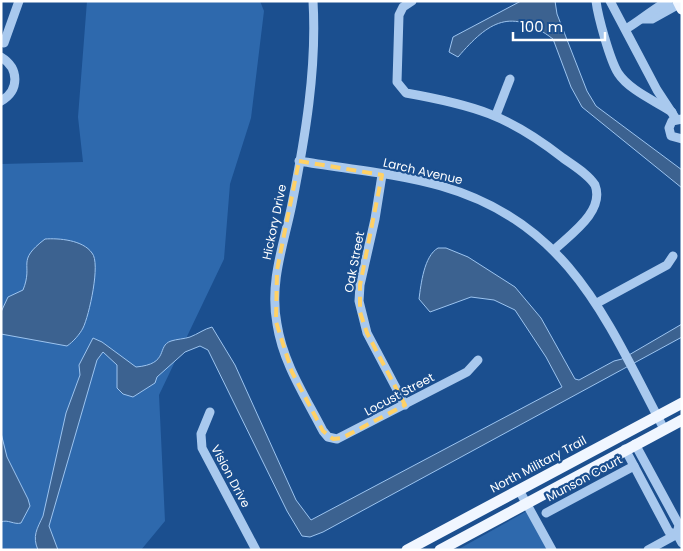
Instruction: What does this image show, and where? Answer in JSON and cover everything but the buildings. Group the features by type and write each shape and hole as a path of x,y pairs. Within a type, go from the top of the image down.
{"main road":[{"name":"North Military Trail","path":"407,550 682,403"},
{"path":"440,550 526,502 682,420"}],"street":[{"path":"1,101 12,92 15,81 14,70 4,59 3,45 19,1"},
{"name":"Hickory Drive","path":"314,1 313,69 299,161 277,270 275,287 276,322 289,366 328,437"},
{"path":"412,1 403,7 399,15 397,77 399,86 406,93 445,100 496,115 532,134 595,185 598,196 594,208 554,250"},
{"path":"596,1 598,14 618,72 627,82 676,117"},
{"path":"610,1 657,90 676,117"},
{"path":"626,29 643,19 652,19 677,4"},
{"path":"496,115 510,78"},
{"path":"676,117 670,124 669,132 674,138 682,139"},
{"name":"Larch Avenue","path":"299,161 439,185 472,196 523,224 554,250 573,270 597,303 664,429"},
{"name":"Oak Street","path":"382,175 360,285 359,301 367,333 405,405"},
{"path":"597,303 667,266 673,256"},
{"name":"Locust Street","path":"328,437 342,438 467,372 478,360"},
{"name":"Vision Drive","path":"210,412 201,434 202,448 256,550"},
{"path":"630,447 634,466 670,532 680,536"},
{"path":"630,447 679,525 680,536"},
{"name":"Munson Court","path":"546,513 634,466"},
{"path":"519,490 552,550"},
{"path":"648,550 680,536"}],"highlighted area":[{"path":"299,161 382,175 360,285 360,312 367,333 405,405 342,438 333,439 323,431 292,372 276,322 277,270"}],"shaded area":[{"path":"87,1 260,1 264,11 251,118 230,184 224,259 159,395 165,521 141,550 1,550 1,164 83,162 78,117"},
{"path":"521,1 555,1 557,14 587,91 596,106 682,170 682,188 582,107 571,87 553,39 538,29 525,23 501,22 480,34 458,57 449,52 453,37"},
{"path":"45,239 64,240 83,245 92,253 94,259 95,278 85,322 78,335 67,346 1,334 1,312 8,297 23,290 30,253"},
{"path":"438,248 446,248 468,257 515,287 541,318 575,379 579,380 614,361 622,359 682,324 682,337 323,532 310,537 302,536 287,511 208,350 200,346 185,352 157,377 155,383 133,397 123,394 117,388 117,365 103,352 97,360 49,526 58,550 38,550 35,541 36,533 43,516 66,413 80,375 79,365 93,338 102,342 136,367 147,365 158,359 167,343 190,337 212,327 235,365 296,500 311,520 562,387 546,357 515,310 494,300 471,297 430,312 419,299 426,264 429,257"},
{"path":"1,433 7,457 30,506 21,523 1,522"},
{"path":"527,511 548,550 457,550"}]}
